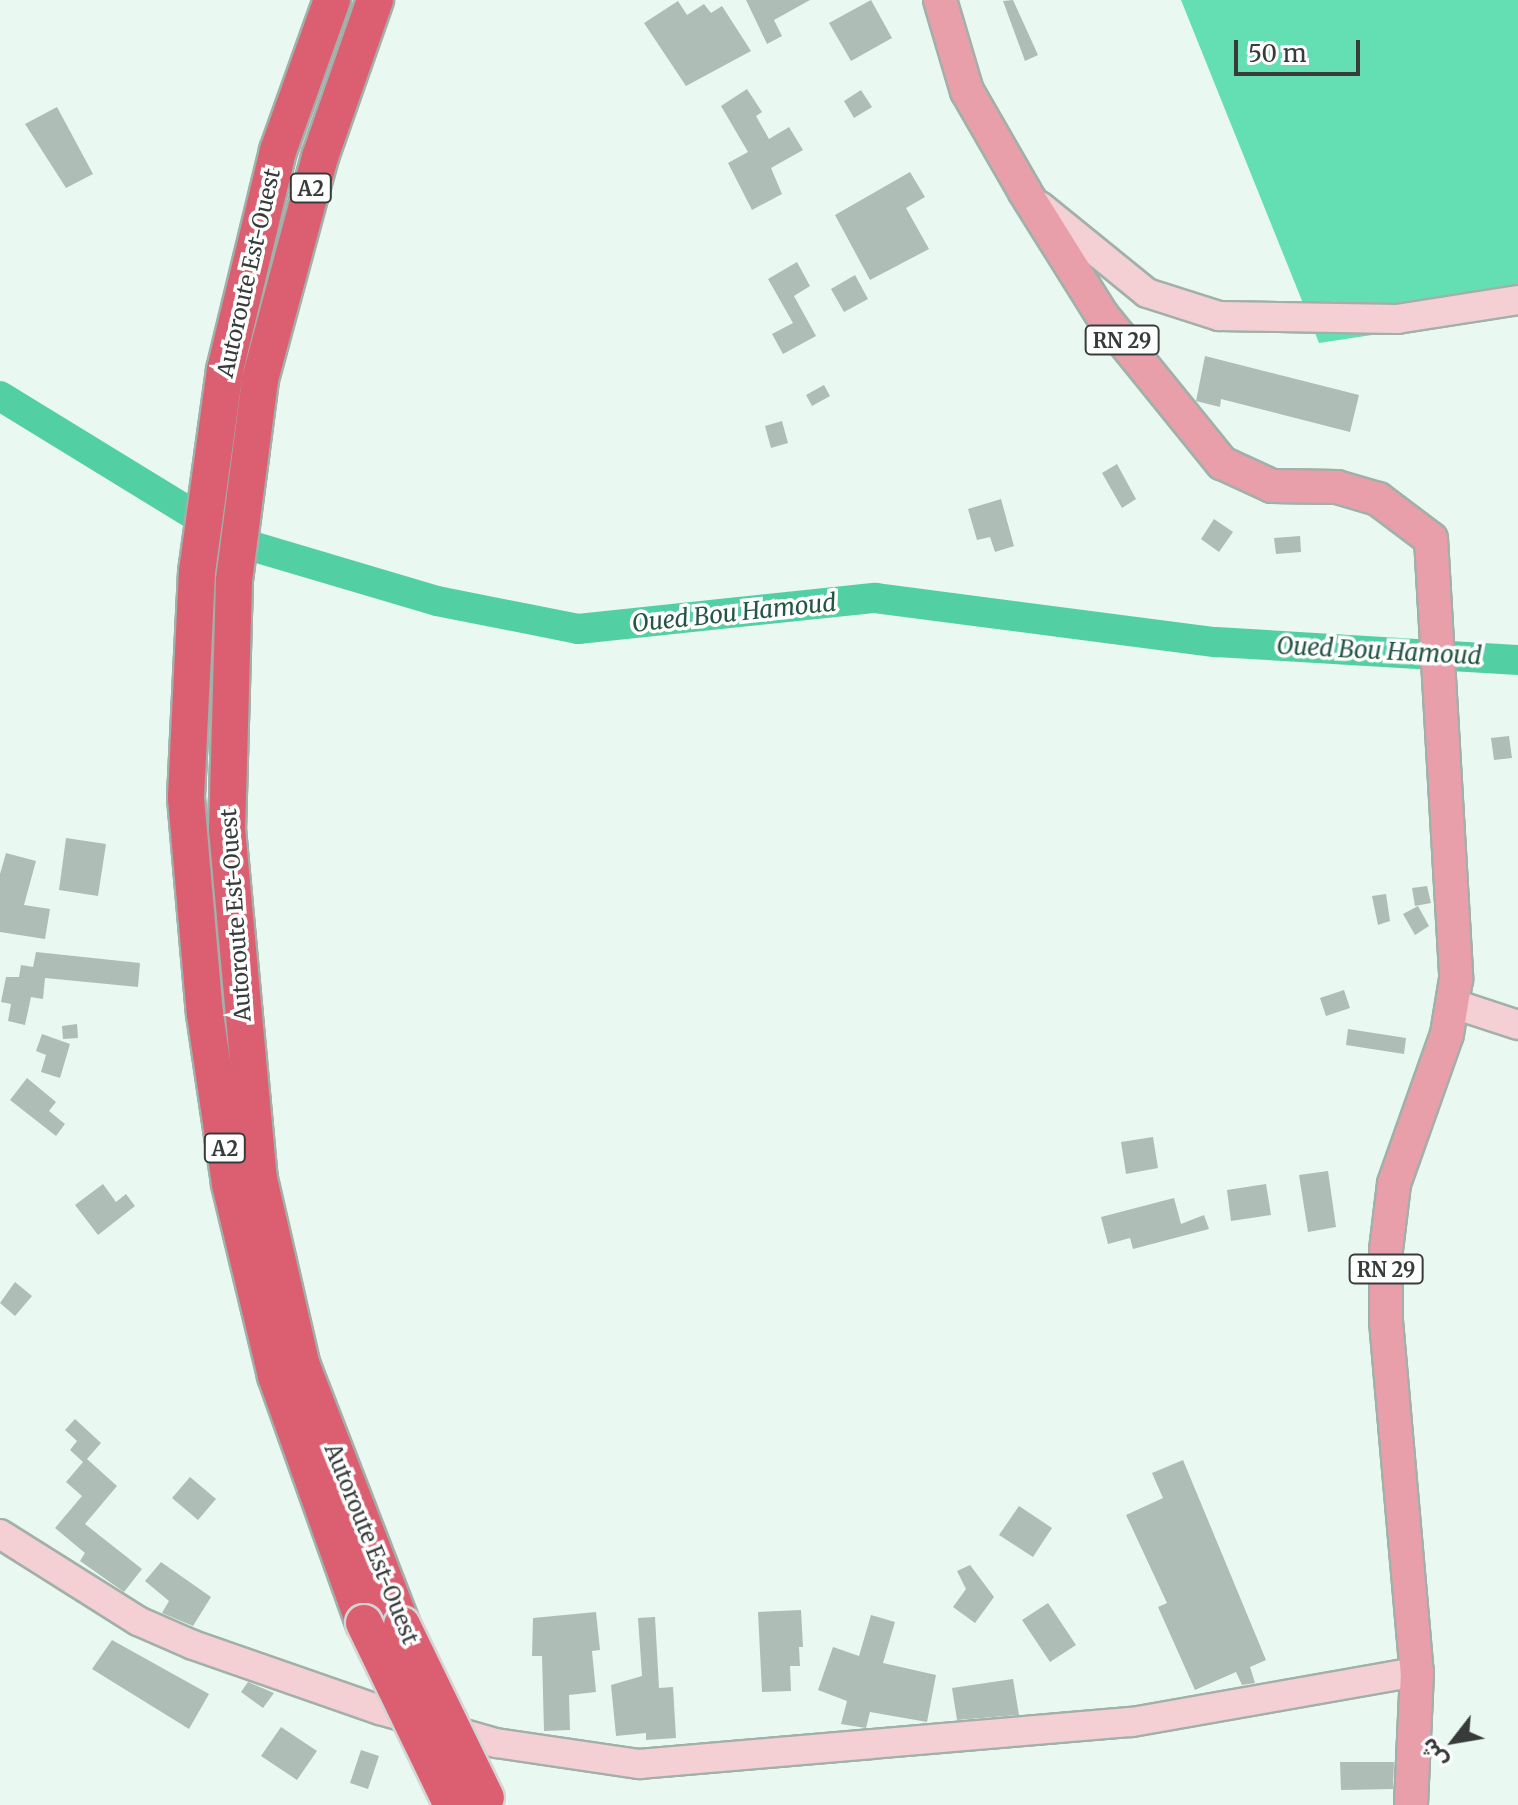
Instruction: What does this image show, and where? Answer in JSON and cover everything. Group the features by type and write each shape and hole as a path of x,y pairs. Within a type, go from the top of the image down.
{"highway":[{"name":"Autoroute Est-Ouest","path":"332,0 278,151 225,370 190,655 186,798 194,904 230,1184 276,1376 364,1623 476,1803"},
{"name":"Autoroute Est-Ouest","path":"375,0 320,157 260,380 234,581 228,676 227,829 259,1179 302,1366 402,1625 476,1803"}],"main road":[{"name":"RN 29","path":"940,0 967,91 1025,192 1102,315 1222,463 1272,486 1337,487 1378,499 1431,539 1447,742 1454,1004 1394,1184 1386,1250 1386,1321 1417,1672 1411,1805"},
{"path":"1025,192 1147,293 1194,311 1282,321 1397,319 1518,300"},
{"path":"1454,1004 1518,1025"},
{"path":"0,1534 138,1621 193,1645 380,1710 561,1756 639,1764 1132,1722 1417,1672"}],"green space":[{"path":"1181,0 1518,0 1518,313 1319,343"}],"building":[{"path":"746,0 810,0 774,20 782,36 767,44"},
{"path":"871,0 892,38 851,61 829,23"},
{"path":"1013,0 1038,55 1025,61 1003,1"},
{"path":"678,1 687,15 704,4 711,13 722,6 751,51 686,86 644,23"},
{"path":"747,89 762,112 756,116 769,139 789,127 803,150 771,168 782,194 752,210 728,163 748,152 721,106"},
{"path":"861,90 872,107 854,118 844,101"},
{"path":"57,107 93,174 66,188 25,124"},
{"path":"910,172 925,197 906,208 929,249 870,280 835,215"},
{"path":"797,262 810,286 794,296 816,336 783,354 772,334 793,323 768,279"},
{"path":"855,275 868,299 844,312 831,289"},
{"path":"1205,356 1359,395 1350,432 1221,399 1220,407 1196,401"},
{"path":"824,385 830,396 812,406 806,395"},
{"path":"782,421 788,443 771,448 765,426"},
{"path":"1117,464 1136,499 1122,508 1102,473"},
{"path":"1001,499 1014,546 995,552 990,537 977,540 968,509"},
{"path":"1214,519 1233,532 1219,552 1201,539"},
{"path":"1300,536 1301,552 1276,554 1274,538"},
{"path":"1509,736 1512,758 1494,760 1491,738"},
{"path":"66,838 106,844 98,896 59,890"},
{"path":"6,853 36,861 24,905 50,909 45,939 0,932 0,874"},
{"path":"1427,886 1431,903 1415,906 1412,888"},
{"path":"1386,894 1390,921 1378,925 1372,896"},
{"path":"1418,906 1429,926 1415,935 1403,914"},
{"path":"36,952 140,963 138,987 45,978 43,999 31,997 25,1025 8,1021 11,1004 1,1002 6,977 19,977 21,965 33,967"},
{"path":"1344,990 1350,1008 1326,1016 1320,998"},
{"path":"77,1024 78,1038 63,1039 62,1026"},
{"path":"1348,1029 1406,1038 1404,1054 1346,1045"},
{"path":"42,1034 70,1044 60,1078 41,1072 46,1055 36,1051"},
{"path":"27,1078 56,1102 49,1111 65,1124 56,1136 10,1100"},
{"path":"1153,1137 1158,1168 1126,1174 1121,1142"},
{"path":"1328,1171 1336,1227 1308,1232 1299,1175"},
{"path":"103,1184 116,1202 126,1194 135,1206 98,1235 75,1205"},
{"path":"1266,1184 1271,1215 1231,1221 1227,1190"},
{"path":"1174,1198 1181,1224 1204,1215 1209,1229 1133,1249 1130,1238 1108,1244 1101,1217"},
{"path":"15,1282 32,1296 15,1316 0,1303"},
{"path":"75,1419 101,1443 87,1459 117,1486 85,1524 142,1569 124,1592 80,1561 85,1553 55,1528 82,1496 66,1482 83,1462 70,1450 77,1441 65,1430"},
{"path":"1183,1460 1266,1660 1250,1667 1255,1683 1242,1685 1236,1672 1195,1690 1158,1607 1167,1603 1126,1515 1163,1498 1152,1473"},
{"path":"190,1477 216,1499 198,1520 172,1498"},
{"path":"1019,1506 1052,1528 1033,1557 999,1535"},
{"path":"161,1562 211,1597 193,1626 162,1613 169,1601 145,1581"},
{"path":"970,1565 994,1597 975,1623 953,1607 966,1589 957,1571"},
{"path":"1048,1603 1076,1645 1050,1662 1022,1620"},
{"path":"801,1610 803,1647 799,1647 800,1666 790,1666 791,1691 762,1692 758,1612"},
{"path":"596,1612 600,1650 592,1651 596,1692 569,1695 570,1730 544,1731 542,1656 532,1656 533,1618"},
{"path":"871,1615 895,1622 883,1663 936,1675 927,1722 870,1712 866,1728 841,1724 847,1701 818,1690 833,1647 859,1656"},
{"path":"655,1617 659,1688 673,1687 676,1738 646,1740 646,1733 616,1736 611,1685 642,1676 638,1618"},
{"path":"112,1640 209,1694 189,1729 92,1669"},
{"path":"1013,1679 1019,1715 957,1720 952,1688"},
{"path":"248,1682 274,1693 263,1708 241,1692"},
{"path":"281,1727 317,1751 297,1780 261,1756"},
{"path":"361,1750 379,1756 368,1789 350,1783"},
{"path":"1340,1762 1394,1762 1393,1789 1341,1790"}],"waterway":[{"name":"Oued Bou Hamoud","path":"0,396 238,542 437,601 578,629 875,598 1216,642 1518,660"}]}
